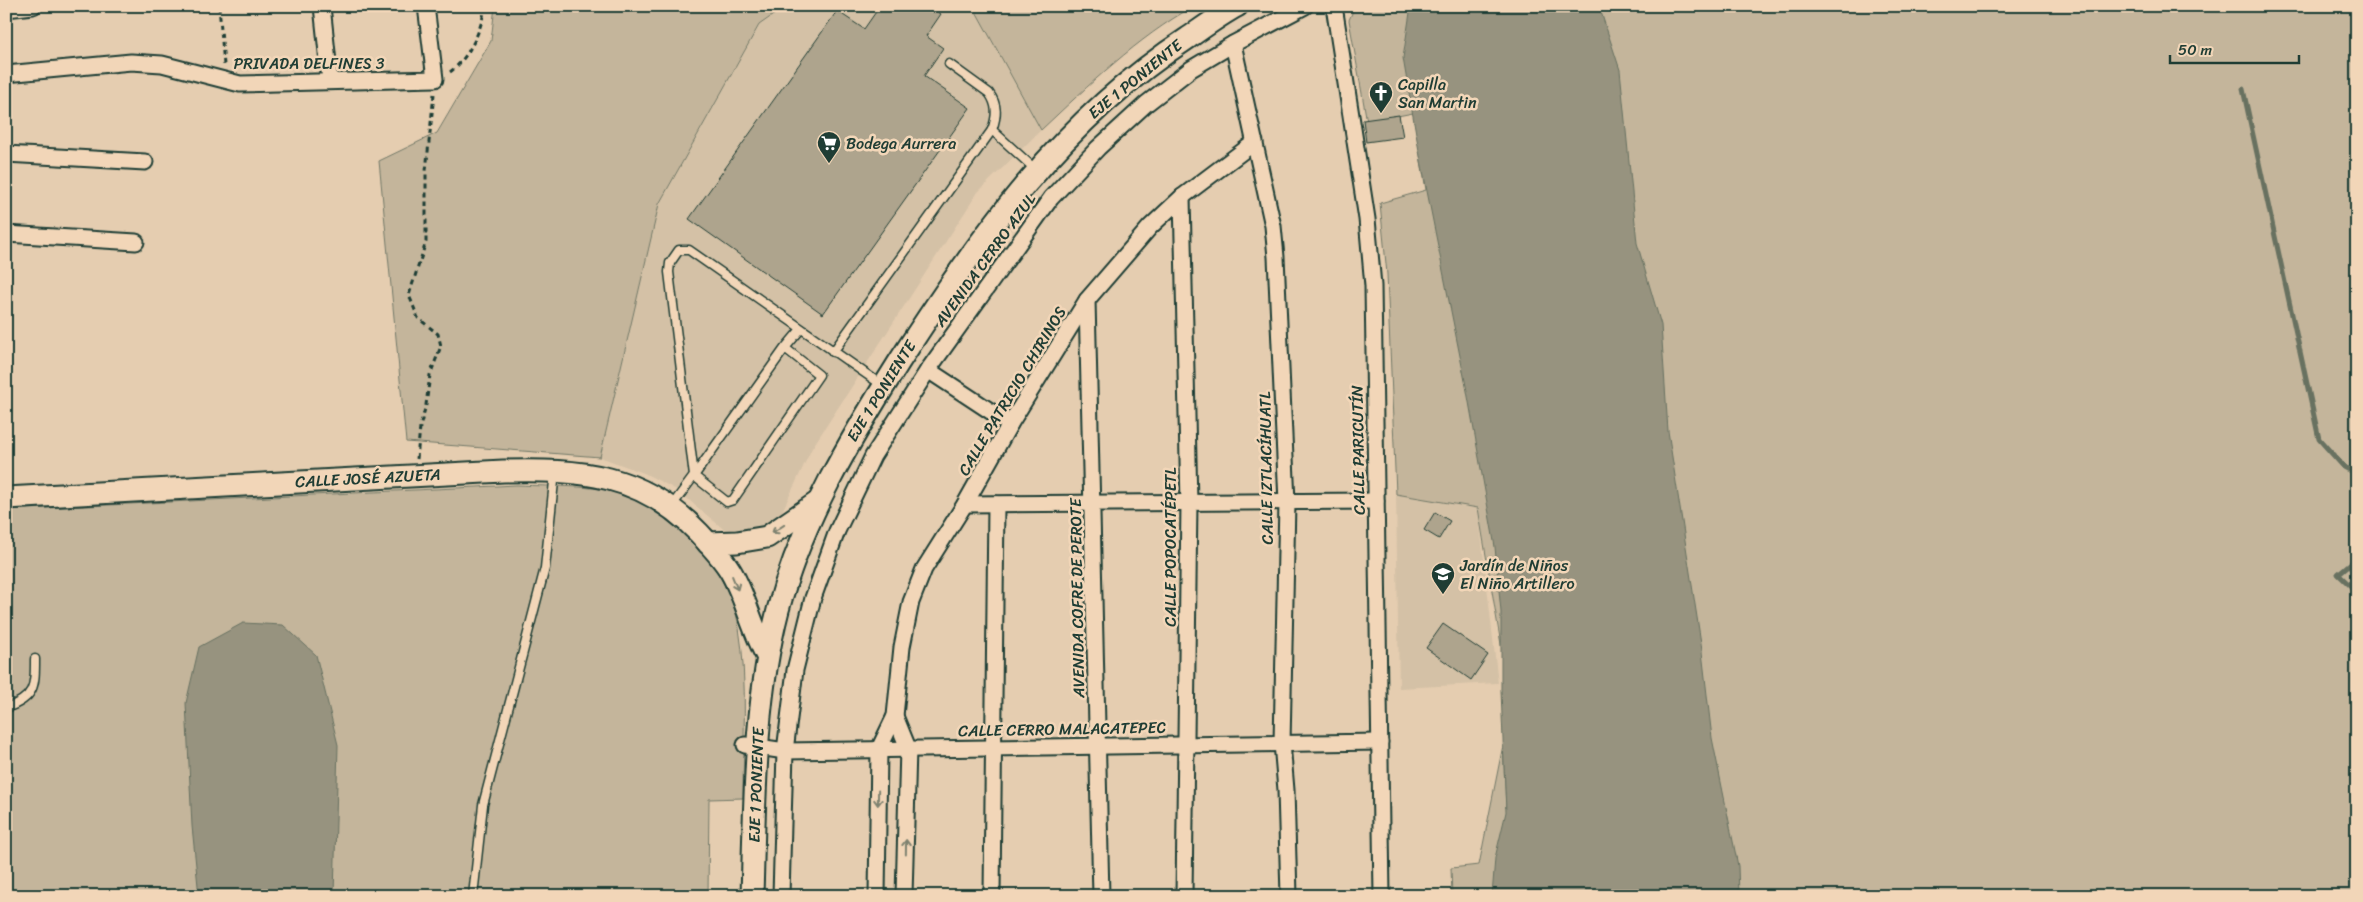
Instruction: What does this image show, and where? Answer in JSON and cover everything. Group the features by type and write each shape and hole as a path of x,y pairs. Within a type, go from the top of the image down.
{"main road":[{"name":"EJE 1 PONIENTE","path":"752,896 751,745 760,708 767,656 790,571 818,502 838,462 934,307 999,216 1036,170 1077,126 1155,60 1237,6"},
{"name":"CALLE JOSÉ AZUETA","path":"6,498 415,475 555,470 600,475 640,488 671,508 708,543 730,572 767,656"},
{"path":"708,543 737,542 767,537 818,502"}],"street":[{"path":"322,6 330,82"},
{"path":"426,6 435,79"},
{"name":"AVENIDA CERRO AZUL","path":"781,896 785,751 795,670 813,598 837,531 872,456 928,370 1051,198 1098,148 1146,104 1191,69 1232,44 1306,6"},
{"name":"CALLE PARICUTÍN","path":"1334,6 1371,251 1382,896"},
{"name":"CALLE IZTLACÍHUATL","path":"1232,44 1273,226 1276,257 1287,502 1282,743 1286,790 1289,896"},
{"name":"PRIVADA DELFINES 3","path":"6,74 113,62 146,62 240,84 435,79"},
{"name":"CALLE PATRICIO CHIRINOS","path":"877,896 879,749 895,716 902,647 912,602 924,569 965,504 1010,424 1087,300 1127,250 1182,198 1255,142"},
{"path":"6,154 145,162"},
{"name":"CALLE POPOCATÉPETL","path":"1182,198 1189,503 1184,896"},
{"path":"6,234 136,242"},
{"name":"AVENIDA COFRE DE PEROTE","path":"1087,300 1102,896"},
{"path":"928,370 1010,424"},
{"path":"965,504 1376,501"},
{"path":"992,896 996,504"},
{"name":"CALLE PATRICIO CHIRINOS","path":"895,716 908,748 904,896"},
{"name":"CALLE CERRO MALACATEPEC","path":"751,745 785,751 1380,742"}],"lane":[{"path":"833,352 992,130 996,118 994,99 989,93 949,64"},
{"path":"992,130 1036,170"},
{"path":"785,348 819,375 734,500 727,502 694,476 669,272 670,263 679,250 689,250 884,386"},
{"path":"671,508 785,348 801,329"},
{"path":"473,896 484,804 546,568 555,470"},
{"path":"6,708 18,704 31,693 34,683 35,658"}],"path":[{"path":"219,6 225,81"},
{"path":"415,475 420,427 426,405 430,375 441,346 438,334 418,318 409,295 426,242 426,171 435,79 452,71 460,63 472,45 483,21 485,6"}],"shaded area":[{"path":"495,6 786,6 759,25 659,204 600,457 406,442 379,161 437,133 491,41"},
{"path":"786,6 973,6 1041,130 978,192 812,448 779,518 765,531 727,532 677,490 644,473 600,457 659,204 759,25"},
{"path":"973,6 1194,6 1133,47 1095,79 1041,130"},
{"path":"1355,6 2357,6 2357,896 1452,896 1451,868 1479,865 1503,745 1506,808 1520,757 1478,508 1396,494 1387,274 1380,203 1426,190 1413,113 1367,122 1349,20"},
{"path":"1411,6 1599,6 1620,70 1637,243 1661,325 1668,431 1701,643 1712,738 1738,866 1739,896 1492,896 1495,858 1506,812 1501,691 1501,612 1495,547 1403,58"},
{"path":"517,485 594,488 609,490 644,501 665,515 689,536 714,567 727,590 736,615 742,649 744,713 743,798 709,799 708,896 6,896 6,510"},
{"name":"Jardín de Niños El Niño Artillero","path":"1396,494 1478,507 1498,683 1399,688"},
{"path":"243,623 283,625 316,655 338,745 334,896 199,896 192,826 186,703 199,647"}],"building":[{"name":"Bodega Aurrera","path":"880,6 930,6 941,14 926,36 943,48 924,76 970,108 823,314 689,219 837,11 864,29"},
{"path":"1399,115 1403,137 1366,142 1363,120"},
{"path":"1435,512 1450,521 1439,539 1424,530"},
{"path":"1443,624 1488,655 1471,680 1426,648"}],"waterway":[{"path":"2243,89 2319,439 2344,467 2357,474"},
{"path":"2357,558 2338,574 2357,592"}],"place":[{"name":"Capilla San Martin","path":"1381,114"},
{"name":"Bodega Aurrera","path":"829,164"},
{"name":"Jardín de Niños El Niño Artillero","path":"1443,595"}]}
